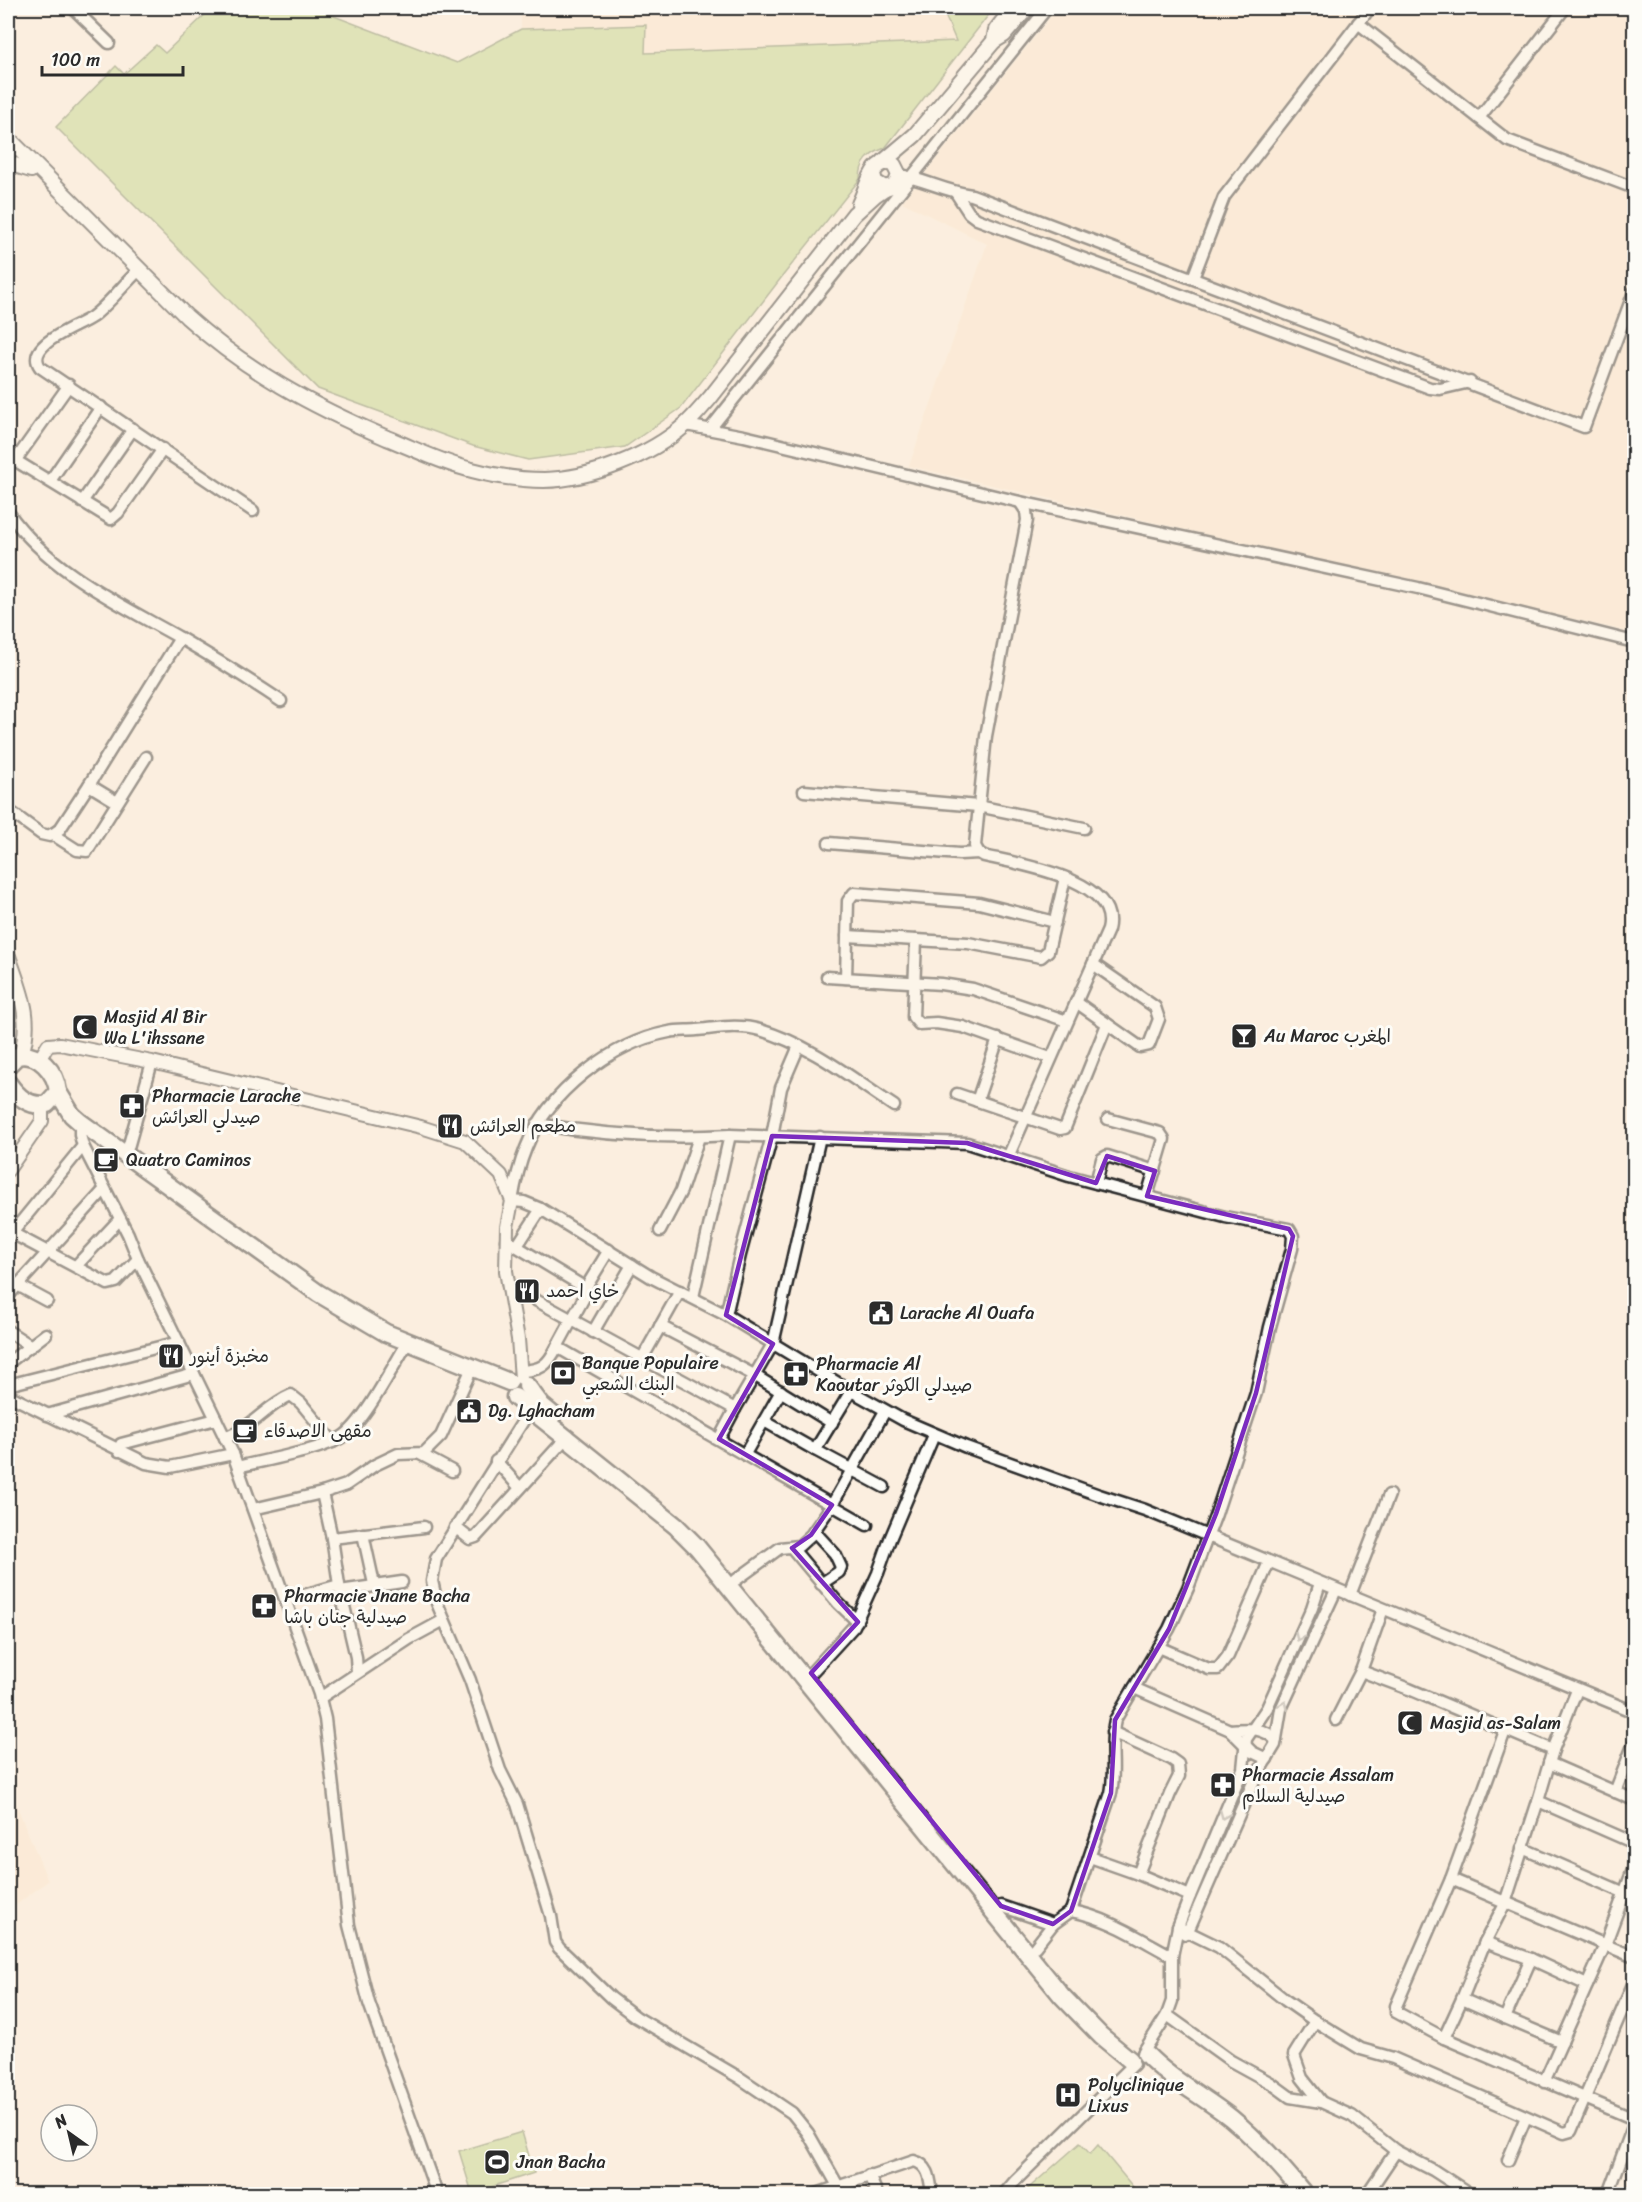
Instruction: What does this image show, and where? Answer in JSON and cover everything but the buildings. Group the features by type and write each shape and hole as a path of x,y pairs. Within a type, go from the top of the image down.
{"highway":[{"path":"20,1058 52,1075 57,1084 57,1092 76,1118"},
{"path":"8,1083 26,1102 42,1105 76,1118 318,1293 386,1333 472,1368 518,1383 542,1406 680,1519 736,1580 1081,2002 1162,2079 1239,2138 1267,2164 1293,2194"},
{"path":"42,1105 47,1104 57,1092"},
{"path":"518,1383 530,1410 567,1437 676,1526 702,1552 1062,1996 1095,2030 1138,2057 1159,2066 1246,2130 1274,2157 1304,2194"}],"main road":[{"path":"994,40 996,30 1013,8"},
{"path":"854,214 876,166 915,135 994,40 1004,35 1027,8"},
{"path":"8,138 208,336 258,372 290,392 365,429 431,457 471,470 545,480 592,472 641,454 686,425 710,398 854,214 875,195 895,185 903,174 903,158 915,135"},
{"path":"8,150 63,193"},
{"path":"883,162 894,165 903,174"},
{"path":"8,163 32,170"},
{"path":"873,174 875,182 885,188"},
{"path":"8,956 23,1001 27,1033 20,1058"}],"street":[{"path":"73,8 109,43"},
{"path":"710,429 903,174 1047,8"},
{"path":"1193,278 1224,197 1370,8"},
{"path":"1479,118 1565,8"},
{"path":"1358,23 1507,140 1635,188"},
{"path":"903,174 956,193 972,195 1584,426 1635,292"},
{"path":"956,193 969,213 977,219 1430,388 1440,389 1471,382"},
{"path":"139,270 92,317 46,343 36,357 40,367 253,511"},
{"path":"69,385 11,458 111,519 115,517 163,449"},
{"path":"50,482 101,407"},
{"path":"686,425 1020,502 1418,588 1635,642"},
{"path":"82,502 133,429"},
{"path":"1008,1157 1108,930 1110,920 1108,910 1099,897 1065,878 1041,869 984,856 979,853 974,843 986,736 1027,520 1026,511 1020,502"},
{"path":"8,512 37,547 70,574 236,671 281,701"},
{"path":"8,810 41,834 50,836 60,829 180,638"},
{"path":"52,834 77,850 87,851 146,757"},
{"path":"89,785 117,802"},
{"path":"804,791 978,806 1084,828"},
{"path":"829,843 959,854 979,853"},
{"path":"848,936 968,943 1041,957 1048,951 1065,878"},
{"path":"846,978 849,898 856,893 979,903 1055,922"},
{"path":"916,940 913,1017 917,1023 963,1027 1050,1058"},
{"path":"1076,1002 1140,1047 1150,1043 1158,1024 1159,1015 1151,1005 1093,964"},
{"path":"827,976 973,989 1067,1021"},
{"path":"957,1094 1060,1129 1065,1128 1107,1024"},
{"path":"518,1383 518,1339 506,1271 511,1243 512,1201 523,1155 537,1124 579,1076 595,1065 644,1040 669,1032 740,1026 787,1040 799,1046 850,1075 894,1106"},
{"path":"977,1101 998,1039"},
{"path":"20,1058 56,1043 152,1062 421,1127 461,1139 475,1149 501,1175 512,1201"},
{"path":"726,1316 782,1088 799,1046"},
{"path":"126,1155 152,1062"},
{"path":"8,1170 42,1121 42,1105"},
{"path":"76,1118 83,1146 233,1454 320,1698 325,1719 349,1925 356,1955 369,2002 437,2194"},
{"path":"1108,1119 1160,1133 1164,1139 1147,1196"},
{"path":"537,1124 629,1135 699,1137 730,1135 958,1142 975,1145 1096,1183 1225,1217 1289,1229 1293,1236 1292,1249 1270,1327 1256,1393 1227,1482 1188,1588 1169,1629 1115,1720 1112,1732 1114,1779 1071,1911 1053,1924 1035,1947"},
{"path":"693,1297 730,1135"},
{"path":"660,1231 681,1191 699,1137"},
{"path":"719,1439 773,1344 820,1137"},
{"path":"83,1146 10,1232 110,1284 116,1282 138,1259"},
{"path":"1096,1183 1102,1159 1107,1156 1155,1171"},
{"path":"8,1296 12,1283 48,1251 104,1190"},
{"path":"512,1201 524,1202 541,1209 632,1265 726,1316 885,1411 934,1435 1145,1510 1635,1712"},
{"path":"511,1243 541,1209"},
{"path":"76,1266 120,1219"},
{"path":"511,1243 585,1289"},
{"path":"518,1383 544,1366 557,1347 586,1296 585,1289 609,1250"},
{"path":"593,1332 632,1265"},
{"path":"12,1283 47,1301"},
{"path":"507,1286 643,1357 735,1409"},
{"path":"643,1357 680,1291"},
{"path":"660,1326 754,1375 832,1423"},
{"path":"8,1331 31,1346"},
{"path":"8,1363 46,1334"},
{"path":"8,1385 179,1342"},
{"path":"238,1467 333,1442 346,1434 358,1421 408,1342"},
{"path":"557,1347 867,1526"},
{"path":"420,1454 428,1450 441,1436 472,1368"},
{"path":"47,1415 194,1374"},
{"path":"745,1454 781,1391"},
{"path":"815,1450 851,1391"},
{"path":"8,1395 146,1463 170,1467 233,1454"},
{"path":"225,1438 244,1430 281,1400 291,1395 301,1403 333,1442"},
{"path":"530,1410 436,1559 432,1570 432,1581 437,1603 470,1680 500,1770 517,1804 551,1916 555,1942 611,1998 636,2017 740,2078 792,2114 808,2133 838,2186"},
{"path":"736,1580 780,1548 799,1546 814,1531 832,1505 885,1411"},
{"path":"118,1451 121,1444 216,1419"},
{"path":"764,1421 884,1487"},
{"path":"811,1673 857,1621 934,1435"},
{"path":"455,1527 470,1539 476,1537 567,1437"},
{"path":"253,1509 346,1485 375,1465 398,1454 420,1454 452,1471"},
{"path":"496,1461 520,1488"},
{"path":"322,1493 356,1657 357,1672"},
{"path":"1350,1595 1389,1495"},
{"path":"332,1538 424,1527"},
{"path":"814,1531 835,1554 841,1567 839,1572 821,1584"},
{"path":"363,1534 374,1584"},
{"path":"792,1548 821,1584 857,1621"},
{"path":"1158,1647 1209,1669 1218,1669 1228,1656 1269,1562"},
{"path":"286,1600 340,1588 402,1582"},
{"path":"1183,1929 1190,1896 1243,1769 1246,1738 1267,1708 1312,1608 1320,1583"},
{"path":"1004,2194 1138,2057 1167,2015 1173,1995 1172,1956 1175,1942 1276,1740 1281,1709 1336,1590"},
{"path":"1336,1720 1361,1671 1383,1609"},
{"path":"320,1698 409,1639 444,1620"},
{"path":"1361,1671 1553,1750"},
{"path":"1134,1688 1230,1730 1258,1756 1267,1759"},
{"path":"1444,2038 1485,1942 1505,1903 1553,1750 1577,1690"},
{"path":"1230,1730 1261,1729 1276,1740"},
{"path":"1505,1731 1451,1880 1395,2009 1399,2015 1444,2038 1584,2098 1634,2125 1608,2194"},
{"path":"1112,1732 1171,1759 1179,1767 1179,1776 1138,1874"},
{"path":"1615,1792 1635,1743"},
{"path":"1549,1764 1635,1800"},
{"path":"1538,1802 1635,1843"},
{"path":"1522,1848 1629,1895"},
{"path":"1090,1857 1190,1896"},
{"path":"1544,2082 1629,1895 1635,1867"},
{"path":"1451,1880 1635,1957"},
{"path":"1001,1906 1053,1924"},
{"path":"1071,1911 1088,1914 1108,1922 1172,1956"},
{"path":"1183,1929 1219,1947 1285,2000 1361,2049 1393,2058 1526,2117 1568,2133 1571,2131 1635,1982"},
{"path":"1485,1942 1531,1959 1587,1985"},
{"path":"1505,2018 1531,1959"},
{"path":"1462,1999 1562,2042"},
{"path":"1167,2015 1231,2061 1271,2083 1290,2097 1321,2102 1352,2116 1396,2151 1433,2170 1467,2194"},
{"path":"1315,2021 1294,2055 1302,2078 1321,2102"},
{"path":"1508,2160 1526,2117"},
{"path":"1367,2194 1396,2151"},
{"path":"816,2194 908,2162 920,2162 928,2174 932,2194"},
{"path":"869,2175 877,2194"}],"highlighted area":[{"path":"772,1136 967,1143 1096,1183 1107,1156 1155,1171 1147,1196 1289,1229 1293,1236 1256,1393 1216,1514 1169,1629 1115,1720 1111,1793 1071,1911 1053,1924 1001,1906 811,1673 858,1622 792,1548 811,1535 832,1505 719,1439 773,1344 726,1315"}],"shaded area":[{"path":"521,8 942,8 956,41 645,53 646,25 521,29"},
{"path":"1058,8 1634,8 1634,633 909,466 987,244 902,202"},
{"path":"8,1785 48,1881 8,1911"}],"green space":[{"path":"212,8 313,8 457,63 521,29 646,25 645,53 956,41 942,8 994,8 885,148 866,159 860,179 681,408 625,447 528,460 473,446 318,389 56,127 116,66 124,74 156,45 165,53"},
{"name":"Jnan Bacha","path":"522,2132 534,2173 472,2193 459,2151"},
{"path":"1080,2143 1090,2154 1098,2145 1139,2194 1022,2194"}],"place":[{"name":"Masjid Al Bir Wa L'ihssane","path":"85,1027"},
{"name":"Au Maroc المغرب","path":"1244,1036"},
{"name":"Pharmacie Larache صيدلي العرائش","path":"132,1106"},
{"name":"مطعم العرائش","path":"450,1126"},
{"name":"Quatro Caminos","path":"106,1160"},
{"name":"خاي احمد","path":"527,1291"},
{"name":"Larache Al Ouafa","path":"881,1313"},
{"name":"مخبزة أينور","path":"171,1356"},
{"name":"Banque Populaire البنك الشعبي","path":"563,1373"},
{"name":"Pharmacie Al Kaoutar صيدلي الكوثر","path":"796,1374"},
{"name":"Dg. Lghacham","path":"469,1411"},
{"name":"مقهى الاصدقاء","path":"245,1431"},
{"name":"Pharmacie Jnane Bacha صيدلية جنان باشا","path":"264,1606"},
{"name":"Masjid as-Salam","path":"1410,1723"},
{"name":"Pharmacie Assalam صيدلية السلام","path":"1223,1785"},
{"name":"Polyclinique Lixus","path":"1068,2095"},
{"name":"Jnan Bacha","path":"497,2162"}]}
